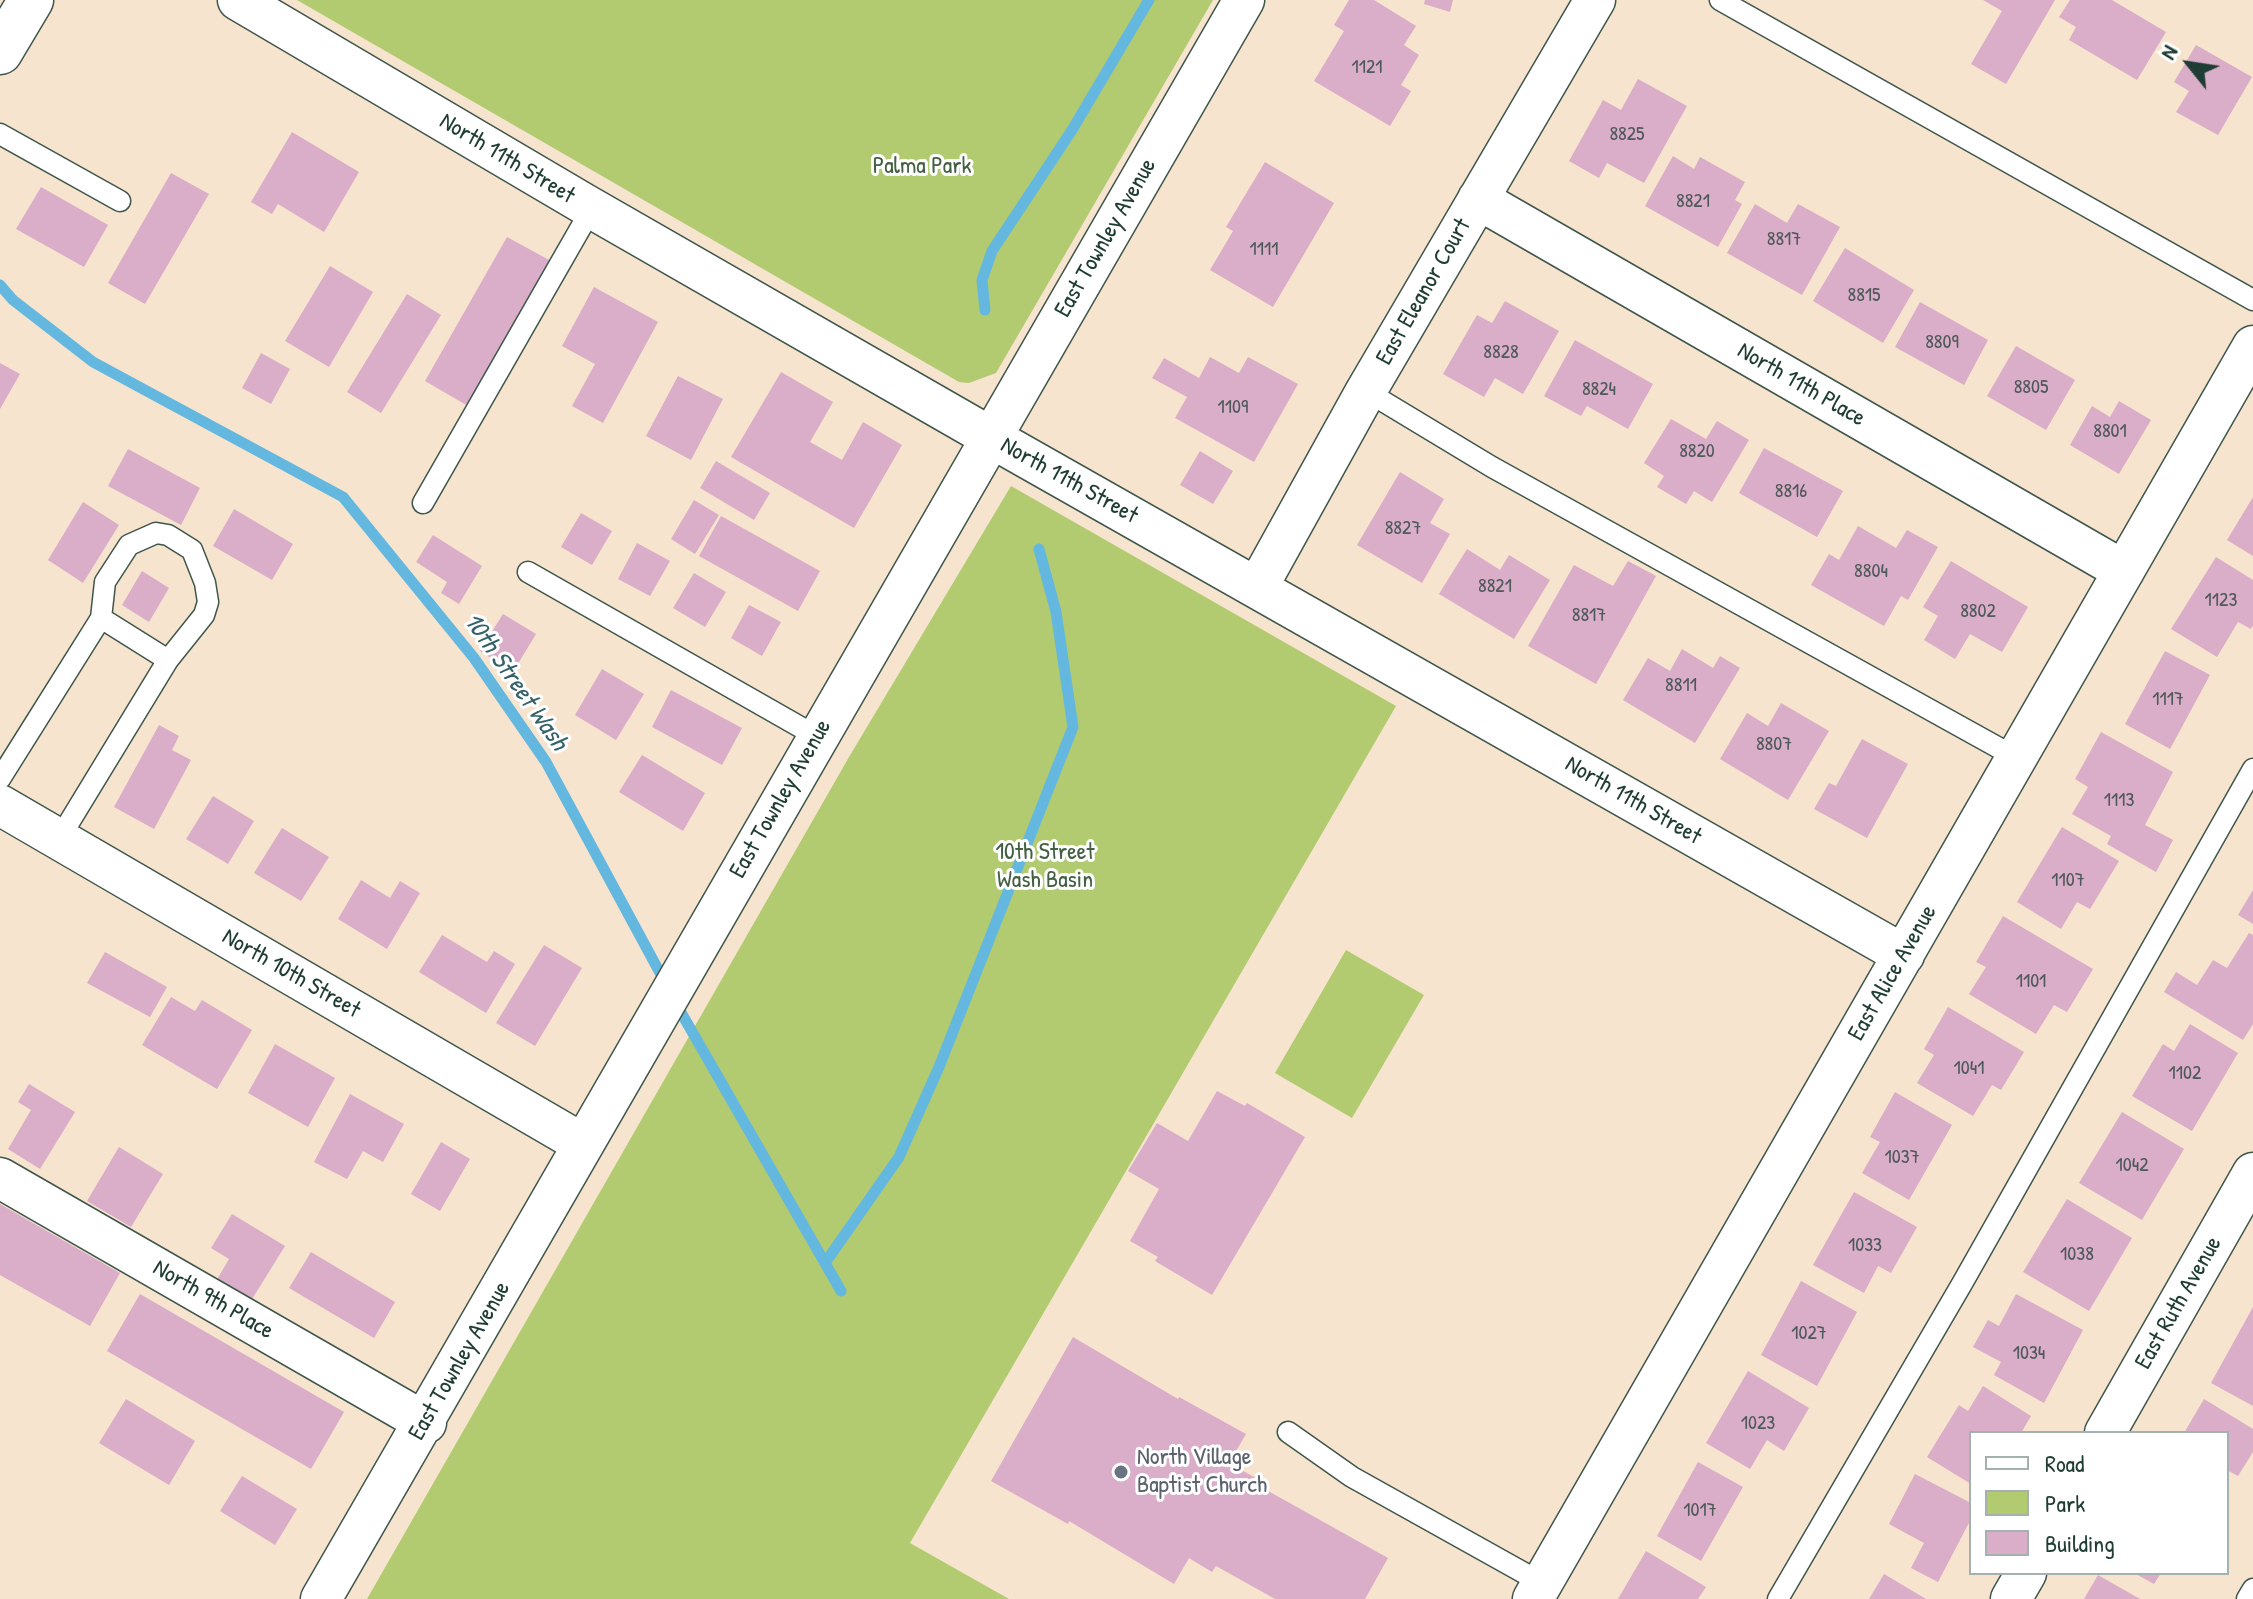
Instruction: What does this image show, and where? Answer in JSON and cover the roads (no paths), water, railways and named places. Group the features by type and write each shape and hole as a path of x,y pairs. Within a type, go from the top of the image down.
{"street":[{"path":"0,52 31,0"},
{"name":"North 11th Street","path":"238,0 992,438 1258,586 1904,955"},
{"name":"East Townley Avenue","path":"321,1599 426,1423 816,736 1244,0"},
{"name":"East Eleanor Court","path":"1258,586 1366,391 1595,0"},
{"name":"North 11th Place","path":"1478,199 2124,571"},
{"name":"East Alice Avenue","path":"1537,1591 2253,346"},
{"name":"North 10th Street","path":"0,805 583,1144"},
{"name":"East Ruth Avenue","path":"2106,1431 2253,1173"},
{"name":"North 9th Place","path":"0,1178 426,1423"},
{"path":"2011,1599 2025,1575"}],"lane":[{"path":"1720,0 2253,300"},
{"path":"0,134 120,201"},
{"path":"423,503 592,208"},
{"path":"1366,391 1492,467 2017,758"},
{"path":"0,779 101,618 105,582 129,545 156,533 179,540 195,558 208,602 204,615 168,660 59,839"},
{"path":"528,572 816,736"},
{"path":"101,618 168,660"},
{"path":"1778,1599 1963,1282 2253,769"},
{"path":"1288,1432 1352,1477 1537,1591"},
{"path":"2247,1599 2253,1589"}],"waterway":[{"path":"985,310 982,280 992,251 1072,130 1149,0"},
{"name":"10th Street Wash","path":"0,285 13,300 93,362 343,497 474,658 546,762 666,984"},
{"name":"10th Street Wash","path":"825,1263 899,1157 939,1067 1073,727 1056,612 1039,549"},
{"name":"10th Street Wash","path":"675,1002 841,1291"}],"place":[{"name":"North Village Baptist Church","path":"1121,1472"}],"park label":[{"name":"Palma Park","path":"922,167"},
{"name":"10th Street Wash Basin","path":"1045,867"}]}
